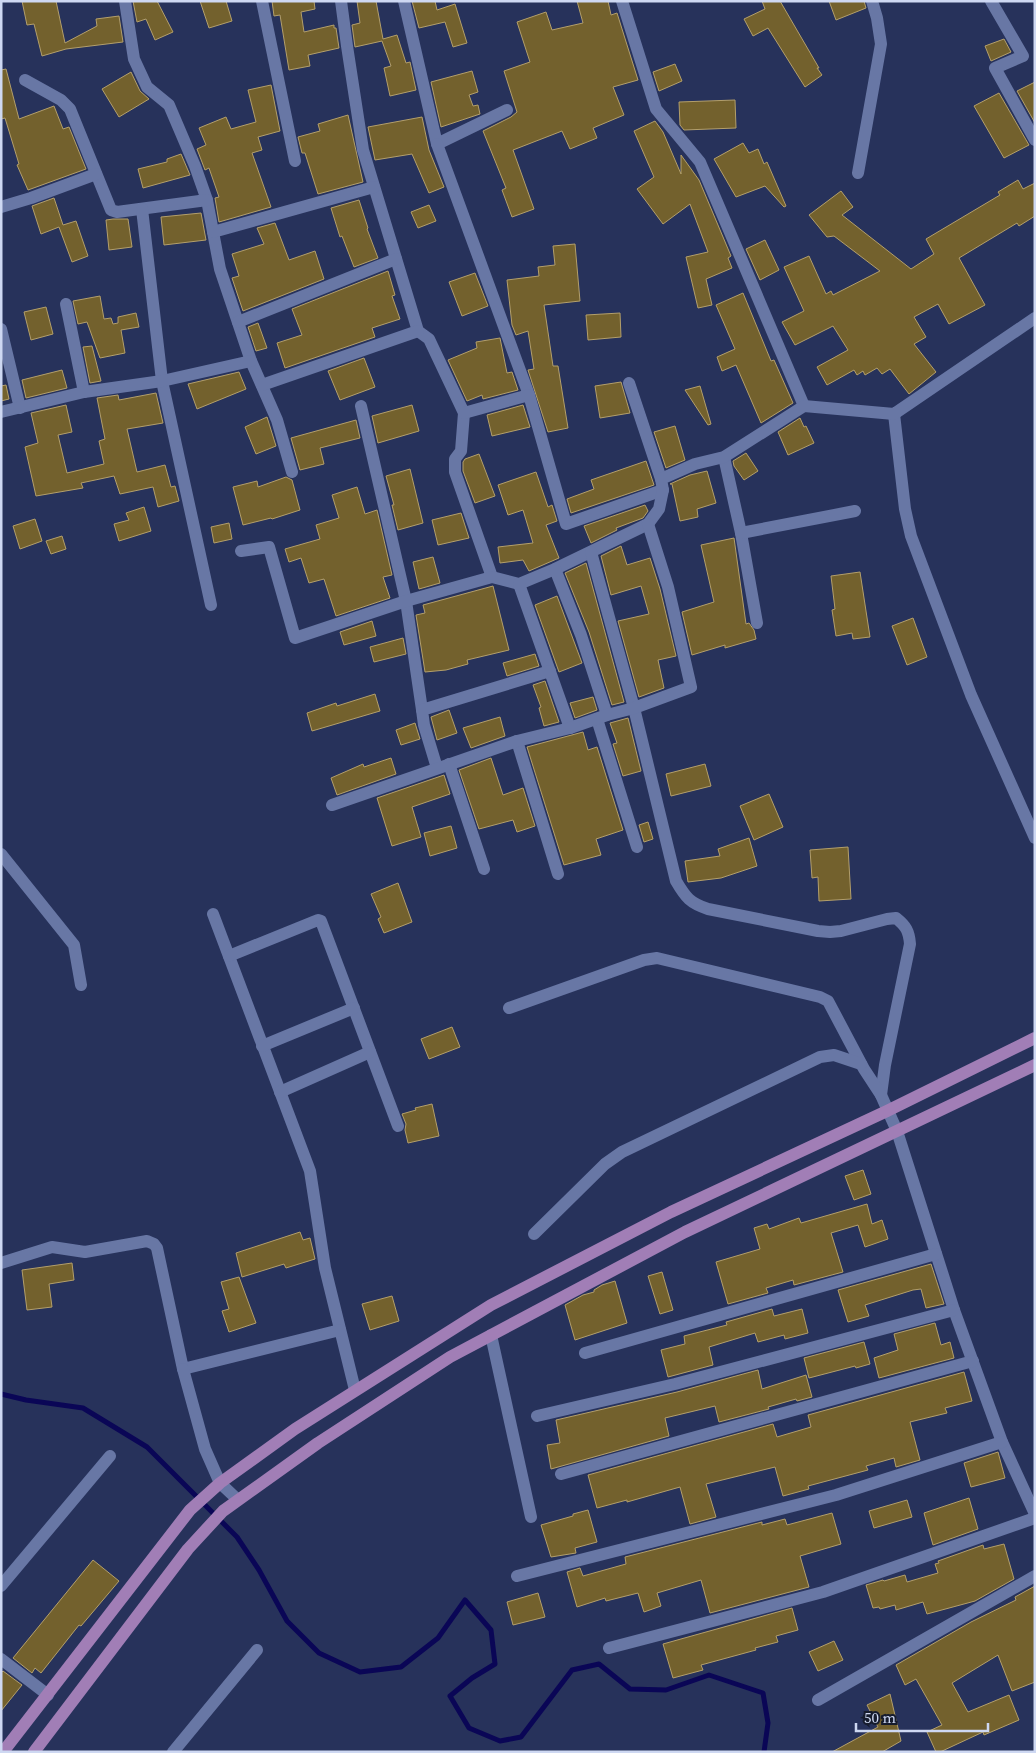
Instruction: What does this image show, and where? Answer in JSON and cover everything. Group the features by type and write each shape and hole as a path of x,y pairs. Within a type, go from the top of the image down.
{"main road":[{"path":"3,1752 190,1510 220,1483 295,1429 491,1305 574,1260 1035,1038"},
{"path":"34,1752 188,1549 223,1511 237,1499 450,1357 685,1232 1035,1065"}],"street":[{"path":"125,1 134,59 147,87 169,105 195,166 207,200 220,270 251,361 277,420 292,472"},
{"path":"262,1 295,161"},
{"path":"341,1 346,46 363,150 418,331 429,339 464,413 461,451 454,460 456,472 492,577"},
{"path":"404,1 437,144 529,395 566,524 662,485 695,464 724,457 804,406 894,414 1035,318"},
{"path":"622,1 656,109 700,162 804,406"},
{"path":"858,173 881,44 872,1"},
{"path":"991,1 1023,56 995,68 1035,140"},
{"path":"24,80 61,100 70,110 111,210 117,212 207,200"},
{"path":"437,144 507,110"},
{"path":"1,207 96,174"},
{"path":"213,232 374,187"},
{"path":"142,209 162,381 211,604"},
{"path":"238,322 396,260"},
{"path":"66,304 84,392"},
{"path":"1,329 20,408"},
{"path":"262,385 418,331"},
{"path":"1,412 84,392 162,381 251,361"},
{"path":"241,551 270,547 295,638 406,601 492,577 519,584 555,569 648,524 659,509 662,485 629,383"},
{"path":"464,413 529,395"},
{"path":"361,406 406,601 424,725 443,766 484,869"},
{"path":"894,414 905,509 912,536 974,703 1035,838"},
{"path":"724,457 742,533 757,623"},
{"path":"742,533 855,511"},
{"path":"332,805 517,741 570,728 634,708 691,687 668,586 648,524"},
{"path":"591,552 634,708 676,881 684,895 693,904 708,909 818,931 842,931 896,918 904,924 909,932 910,944 885,1065 881,1095"},
{"path":"555,569 581,635 636,847"},
{"path":"519,584 570,728"},
{"path":"422,710 550,671"},
{"path":"517,741 558,874"},
{"path":"1,854 74,945 81,986"},
{"path":"213,914 310,1171 325,1268 356,1390"},
{"path":"229,956 318,920 321,922 398,1126"},
{"path":"509,1008 644,960 657,958 825,999 831,1005 862,1064 881,1095 897,1131 954,1310 1002,1442 1035,1514"},
{"path":"262,1046 354,1008"},
{"path":"280,1092 370,1052"},
{"path":"534,1234 605,1164 622,1152 820,1057 834,1055 862,1064"},
{"path":"1,1263 52,1247 85,1252 147,1241 151,1242 157,1248 183,1369 205,1449 220,1483 237,1499"},
{"path":"585,1353 936,1254"},
{"path":"537,1416 674,1384 954,1310"},
{"path":"183,1369 340,1330"},
{"path":"491,1335 531,1517"},
{"path":"561,1474 973,1362"},
{"path":"517,1576 836,1495 1002,1442"},
{"path":"1,1586 110,1456"},
{"path":"609,1648 823,1592 1035,1518"},
{"path":"818,1700 1035,1576"},
{"path":"174,1751 257,1650"},
{"path":"1,1659 48,1695"}],"building":[{"path":"22,1 56,1 65,43 97,26 96,19 119,16 123,42 66,49 42,56 34,24 27,25"},
{"path":"133,1 157,1 173,32 155,40 146,19 137,22"},
{"path":"200,1 226,1 232,21 209,28"},
{"path":"272,1 314,1 315,9 301,12 304,32 334,25 339,48 308,55 310,66 289,70 280,15 274,16"},
{"path":"357,1 376,1 383,39 397,35 406,63 410,62 416,90 390,96 384,68 391,66 382,41 355,47 352,25 360,23"},
{"path":"412,1 435,1 437,10 455,4 467,43 453,47 445,22 419,28"},
{"path":"577,1 608,1 611,15 617,13 638,80 613,87 624,115 593,128 597,138 570,149 562,131 513,150 534,209 512,217 502,190 506,188 483,131 517,112 504,71 530,62 517,22 546,12 552,30 583,23"},
{"path":"762,1 780,1 819,68 817,68 822,75 805,87 768,28 753,36 744,19 765,9"},
{"path":"829,1 864,1 866,8 836,20"},
{"path":"1004,39 1011,52 991,61 985,46"},
{"path":"675,64 682,81 659,91 653,72"},
{"path":"6,69 19,119 54,106 63,129 69,127 86,169 28,190 17,165 19,164 5,118 1,119 1,70"},
{"path":"472,71 478,92 469,95 473,106 478,105 480,114 441,127 431,82"},
{"path":"131,72 140,91 149,99 119,117 102,89"},
{"path":"1035,82 1035,123 1017,91"},
{"path":"271,85 280,131 258,137 262,150 252,153 271,207 219,222 215,198 219,197 209,168 205,170 197,149 206,145 199,128 226,117 231,129 256,122 248,90"},
{"path":"999,93 1029,145 1004,158 974,106"},
{"path":"735,100 736,128 684,130 680,125 679,102"},
{"path":"348,115 363,182 318,194 305,153 302,153 298,137 320,131 318,124"},
{"path":"422,117 429,150 444,187 429,193 412,154 375,160 368,127"},
{"path":"655,121 663,132 681,174 681,155 699,180 731,256 728,258 732,268 706,279 712,305 698,308 686,257 708,252 690,204 663,224 637,189 654,177 634,131"},
{"path":"743,143 749,153 758,149 764,164 767,162 786,206 784,207 765,186 736,197 714,159"},
{"path":"181,154 190,175 143,188 138,169 167,162 167,159"},
{"path":"1018,180 1023,189 1035,183 1035,216 1019,226 1017,223 959,258 985,305 949,324 938,304 914,317 926,337 914,344 936,372 909,394 890,369 882,374 877,368 865,375 863,371 857,375 854,370 827,385 817,367 848,350 833,326 795,345 782,322 804,311 784,267 809,256 826,294 831,291 833,295 880,271 834,236 827,237 809,215 841,191 853,207 842,215 911,269 934,254 926,239 1000,195 998,192"},
{"path":"54,198 63,225 76,221 88,256 72,262 59,227 41,234 32,206"},
{"path":"359,200 378,258 354,267 342,236 340,237 331,208"},
{"path":"429,205 436,221 418,228 411,212"},
{"path":"201,213 206,240 164,245 161,217"},
{"path":"128,219 132,247 109,250 106,220"},
{"path":"275,223 289,260 315,251 324,279 243,311 232,278 239,276 232,254 264,244 257,228"},
{"path":"765,240 779,270 760,280 746,249"},
{"path":"575,244 580,301 544,305 553,366 558,366 568,428 548,432 528,370 534,369 528,331 516,335 512,325 507,280 539,276 538,267 555,265 553,246"},
{"path":"388,271 395,295 392,296 400,319 372,328 375,337 285,368 277,343 302,335 292,309"},
{"path":"475,273 488,306 462,316 449,282"},
{"path":"743,293 771,361 774,360 793,403 761,423 736,365 722,371 717,357 735,349 716,305"},
{"path":"100,296 104,319 111,318 113,324 118,323 118,317 136,313 139,327 121,330 125,353 100,358 87,322 78,324 73,301"},
{"path":"46,307 53,334 31,340 24,312"},
{"path":"620,313 621,337 588,340 586,315"},
{"path":"258,323 267,348 256,351 248,327"},
{"path":"500,338 507,373 512,372 518,390 483,399 482,395 467,401 448,360 477,348 476,342"},
{"path":"92,346 101,381 90,383 83,347"},
{"path":"364,358 375,387 340,400 328,371"},
{"path":"62,370 67,388 26,398 22,380"},
{"path":"239,372 246,389 197,409 188,384"},
{"path":"621,382 630,413 600,418 595,386"},
{"path":"6,385 9,399 1,401 1,386"},
{"path":"700,386 711,424 708,425 685,390"},
{"path":"156,393 163,423 127,429 137,472 165,465 171,487 175,486 179,501 158,507 153,487 120,494 114,476 81,483 83,488 36,496 25,447 38,443 31,413 66,405 72,432 58,435 67,473 104,464 99,441 105,439 97,398 118,395 119,400"},
{"path":"412,405 419,431 378,443 372,416"},
{"path":"523,405 530,427 492,436 487,415"},
{"path":"267,417 276,446 256,454 245,427"},
{"path":"800,418 814,443 788,455 778,432"},
{"path":"356,420 360,438 320,448 324,464 300,470 291,438"},
{"path":"675,426 685,460 666,468 654,432"},
{"path":"746,453 758,471 744,480 734,466 733,461"},
{"path":"479,454 495,496 475,503 463,471 463,462 465,459"},
{"path":"646,461 654,485 571,513 567,499 594,489 591,480"},
{"path":"410,469 423,523 398,530 392,505 394,505 386,476"},
{"path":"707,471 716,503 697,509 698,517 680,521 672,484 670,484 690,475"},
{"path":"536,472 548,507 552,505 557,521 546,525 559,558 529,571 523,560 500,563 498,547 533,543 523,510 508,515 498,485"},
{"path":"286,477 292,480 300,510 272,519 243,525 233,487 257,481 258,487"},
{"path":"357,487 365,514 377,510 392,575 383,577 390,598 336,616 324,579 309,583 301,558 289,562 285,549 320,539 316,525 339,518 332,495"},
{"path":"645,505 648,511 643,518 616,528 617,530 591,543 584,526"},
{"path":"144,507 151,531 119,541 114,524 129,520 126,513"},
{"path":"461,513 469,538 438,545 432,520"},
{"path":"35,519 42,541 20,549 13,526"},
{"path":"229,523 232,539 214,543 211,527"},
{"path":"62,536 66,549 51,554 46,541"},
{"path":"734,538 746,624 749,623 754,630 756,639 725,648 725,645 692,655 682,612 714,602 701,545"},
{"path":"621,546 627,565 650,558 660,589 676,656 658,660 664,688 639,697 618,621 649,614 641,586 611,595 601,556"},
{"path":"433,557 440,583 419,589 413,562"},
{"path":"586,563 624,702 612,705 589,632 565,573"},
{"path":"860,572 870,637 853,639 852,633 836,636 832,610 835,609 831,576"},
{"path":"493,586 509,650 467,660 468,664 446,670 425,672 416,615 425,613 423,605"},
{"path":"557,596 582,663 559,672 535,605"},
{"path":"913,618 927,657 907,665 892,626"},
{"path":"372,621 376,636 344,645 340,632"},
{"path":"403,638 406,654 374,662 370,647"},
{"path":"535,654 539,666 507,676 503,663"},
{"path":"545,681 559,722 544,726 539,708 541,707 533,685"},
{"path":"375,694 380,711 312,731 307,713 336,703 337,706"},
{"path":"593,697 597,710 575,718 570,703"},
{"path":"449,710 457,733 437,740 431,717"},
{"path":"500,717 505,736 471,748 463,728"},
{"path":"628,718 641,771 623,776 613,744 617,743 610,723"},
{"path":"415,723 420,739 401,745 396,730"},
{"path":"583,732 588,750 597,747 623,830 596,839 601,855 564,865 527,747"},
{"path":"391,758 396,774 337,795 331,778 363,764 364,767"},
{"path":"491,758 503,795 523,788 535,826 517,832 513,820 479,829 459,770"},
{"path":"705,764 711,786 671,796 666,774"},
{"path":"444,775 450,794 412,807 421,837 392,846 377,798"},
{"path":"769,794 783,827 754,840 740,806"},
{"path":"648,822 653,839 644,842 639,825"},
{"path":"451,826 457,848 430,856 424,833"},
{"path":"749,838 757,866 721,878 688,882 685,861 720,856 718,849"},
{"path":"848,847 851,899 819,901 818,877 812,878 810,850"},
{"path":"398,883 412,922 384,933 378,919 381,917 371,894"},
{"path":"452,1027 460,1047 429,1059 421,1039"},
{"path":"432,1104 439,1136 408,1143 405,1130 406,1124 402,1114 416,1110 415,1108"},
{"path":"863,1170 871,1194 854,1200 845,1176"},
{"path":"867,1204 872,1224 882,1220 888,1239 865,1247 858,1225 831,1233 843,1272 794,1285 793,1280 766,1288 768,1293 728,1304 716,1262 760,1249 754,1228 767,1224 769,1229 799,1218 801,1223"},
{"path":"300,1232 303,1240 310,1238 315,1259 286,1268 284,1264 242,1277 236,1253"},
{"path":"72,1263 74,1280 49,1284 52,1307 27,1310 22,1270"},
{"path":"931,1264 944,1304 926,1308 921,1289 913,1290 865,1305 869,1316 848,1322 838,1290"},
{"path":"662,1272 673,1310 660,1314 648,1276"},
{"path":"239,1277 256,1323 229,1332 222,1311 229,1309 221,1282"},
{"path":"615,1281 627,1323 575,1340 565,1305 583,1295 594,1292 594,1290 602,1285"},
{"path":"392,1296 399,1321 370,1330 362,1304"},
{"path":"772,1309 774,1316 802,1309 808,1333 785,1339 784,1335 758,1342 755,1333 709,1347 713,1365 668,1377 661,1350 685,1344 684,1336 727,1325 726,1322"},
{"path":"935,1323 941,1345 950,1342 954,1358 879,1378 874,1358 898,1350 894,1334"},
{"path":"864,1342 870,1364 809,1378 804,1358"},
{"path":"758,1370 762,1389 806,1375 812,1397 797,1401 796,1399 768,1407 769,1409 719,1422 715,1406 665,1418 669,1436 551,1469 547,1445 560,1443 556,1420 677,1392"},
{"path":"964,1372 972,1401 945,1408 947,1413 910,1422 920,1460 896,1467 894,1458 866,1466 868,1470 808,1486 809,1489 783,1496 775,1467 706,1484 716,1517 690,1524 680,1487 627,1502 627,1500 597,1508 588,1475 773,1424 777,1437 811,1427 808,1415"},
{"path":"998,1452 1005,1478 971,1487 964,1463"},
{"path":"969,1498 978,1529 933,1545 924,1513"},
{"path":"907,1500 912,1517 874,1528 869,1511"},
{"path":"588,1510 597,1542 575,1548 576,1553 551,1557 541,1525"},
{"path":"832,1513 841,1544 800,1556 809,1587 710,1613 701,1580 657,1593 661,1606 644,1612 638,1593 606,1601 605,1598 577,1607 567,1572 580,1568 583,1576 626,1564 625,1557 762,1522 762,1525 785,1519 787,1525"},
{"path":"1004,1544 1014,1579 975,1601 927,1614 923,1602 896,1610 895,1605 880,1609 879,1607 873,1608 866,1585 905,1575 907,1582 938,1573 935,1564 939,1563 938,1561 983,1545 984,1549"},
{"path":"93,1560 119,1581 81,1626 79,1625 41,1673 35,1668 32,1673 13,1658"},
{"path":"1035,1586 1035,1682 1012,1691 998,1655 952,1683 968,1712 1009,1695 1019,1720 984,1735 983,1732 940,1752 936,1752 927,1732 942,1725 916,1679 905,1685 896,1665 971,1622 1016,1600 1015,1597"},
{"path":"538,1593 545,1617 513,1625 507,1602"},
{"path":"792,1608 798,1630 776,1636 778,1642 701,1665 703,1670 673,1678 663,1644"},
{"path":"834,1641 843,1660 818,1671 809,1652"},
{"path":"3,1671 22,1685 1,1711 1,1673"},
{"path":"890,1694 901,1741 882,1752 832,1752 878,1727 867,1705"}],"waterway":[{"path":"1,1394 26,1400 83,1408 147,1447 237,1537 259,1570 287,1621 319,1653 360,1672 401,1667 438,1638 465,1600 491,1630 495,1664 472,1678 450,1696 469,1728 500,1741 521,1737 572,1670 599,1664 630,1689 666,1690 709,1675 763,1693 768,1723 764,1752"}]}
